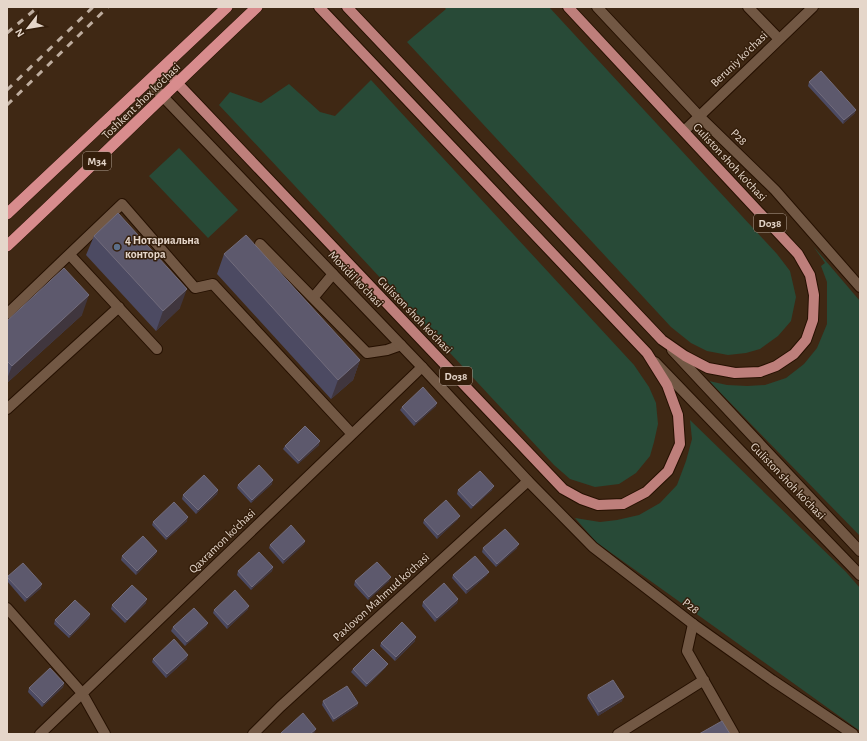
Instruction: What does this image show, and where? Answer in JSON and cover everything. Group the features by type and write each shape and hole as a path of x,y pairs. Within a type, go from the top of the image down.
{"highway":[{"name":"Toshkent shox ko'chasi","path":"7,214 227,7"},
{"name":"Toshkent shox ko'chasi","path":"7,246 88,171 177,83 258,7"}],"main road":[{"name":"Guliston shoh ko'chasi","path":"163,68 508,431 546,473 563,489 581,499 598,505 623,504 646,492 668,471 680,444 678,415 667,384 647,353 319,7"},
{"name":"Guliston shoh ko'chasi","path":"346,7 662,340 685,356 708,368 735,373 760,372 776,366 794,354 806,340 813,320 814,295 810,275 798,254 568,7"}],"street":[{"name":"Р28","path":"598,7 699,116 775,190 860,287"},
{"path":"748,7 779,39"},
{"name":"Beruniy ko'chasi","path":"684,131 813,7"},
{"name":"Moxidil ko'chasi","path":"149,82 422,366 528,481"},
{"path":"7,314 122,204 194,288 213,284 352,434"},
{"path":"260,244 367,353 387,350 401,345"},
{"path":"70,254 157,349"},
{"path":"313,298 333,274"},
{"path":"7,409 119,307"},
{"name":"Guliston shoh ko'chasi","path":"662,340 860,551"},
{"name":"Guliston shoh ko'chasi","path":"647,353 860,575"},
{"name":"Qaxramon ko'chasi","path":"40,734 422,366"},
{"name":"Р28","path":"528,481 593,547 693,624 772,680 853,734"},
{"name":"Paxlovon Mahmud ko'chasi","path":"253,734 280,707 528,481"},
{"path":"7,608 82,693 105,734"},
{"path":"693,624 687,651 734,734"},
{"path":"618,734 704,680"}],"green space":[{"path":"444,7 549,7 777,254 790,271 796,297 791,321 778,336 760,349 746,353 728,355 707,351 691,343 671,327 407,42 446,9"},
{"path":"371,80 634,365 649,387 656,403 658,424 650,456 636,473 619,484 595,487 570,479 554,465 219,105 230,92 261,103 289,84 320,112 335,116"},
{"path":"179,148 238,210 208,238 149,176"},
{"path":"813,246 860,301 860,536 709,381 727,385 765,385 786,378 804,364 817,348 827,324 827,282 821,266 825,263"},
{"path":"690,420 846,572 860,588 860,731 596,542 575,518 600,522 617,520 639,515 660,503 677,485 686,461 692,439"}],"building":[{"path":"821,71 856,110 844,120 809,82"},
{"path":"118,213 187,289 163,311 94,236"},
{"path":"246,235 360,360 338,380 224,254"},
{"path":"64,268 89,295 12,366 7,361 7,321"},
{"path":"423,387 437,403 416,422 402,407"},
{"path":"305,426 320,441 299,461 285,446"},
{"path":"259,465 273,480 252,500 238,485"},
{"path":"480,471 494,486 473,506 458,490"},
{"path":"204,475 218,490 198,510 183,495"},
{"path":"446,500 460,516 438,535 424,520"},
{"path":"174,502 188,517 167,537 153,522"},
{"path":"291,525 305,541 284,560 270,545"},
{"path":"505,529 519,544 497,564 483,548"},
{"path":"143,536 157,551 137,571 122,556"},
{"path":"259,552 273,567 252,587 238,571"},
{"path":"475,556 489,572 467,590 453,575"},
{"path":"377,562 391,577 369,597 355,581"},
{"path":"23,563 42,584 27,598 7,577"},
{"path":"444,583 458,599 437,618 423,602"},
{"path":"132,585 147,599 127,620 112,605"},
{"path":"235,590 249,606 228,625 214,610"},
{"path":"75,600 90,614 70,635 55,620"},
{"path":"194,608 208,623 187,642 173,627"},
{"path":"402,622 416,637 396,657 381,643"},
{"path":"174,639 188,655 167,674 153,659"},
{"path":"373,649 388,664 367,684 353,669"},
{"path":"50,668 64,683 44,703 29,688"},
{"path":"613,680 624,697 599,712 588,695"},
{"path":"347,686 358,703 334,719 323,701"},
{"path":"303,713 316,729 310,734 281,733"},
{"path":"722,721 730,734 699,734"}],"railway":[{"path":"7,33 38,7"},
{"path":"7,90 93,7"},
{"path":"7,105 108,7"}],"place":[{"name":"4 Нотариальна контора","path":"117,247"}]}
